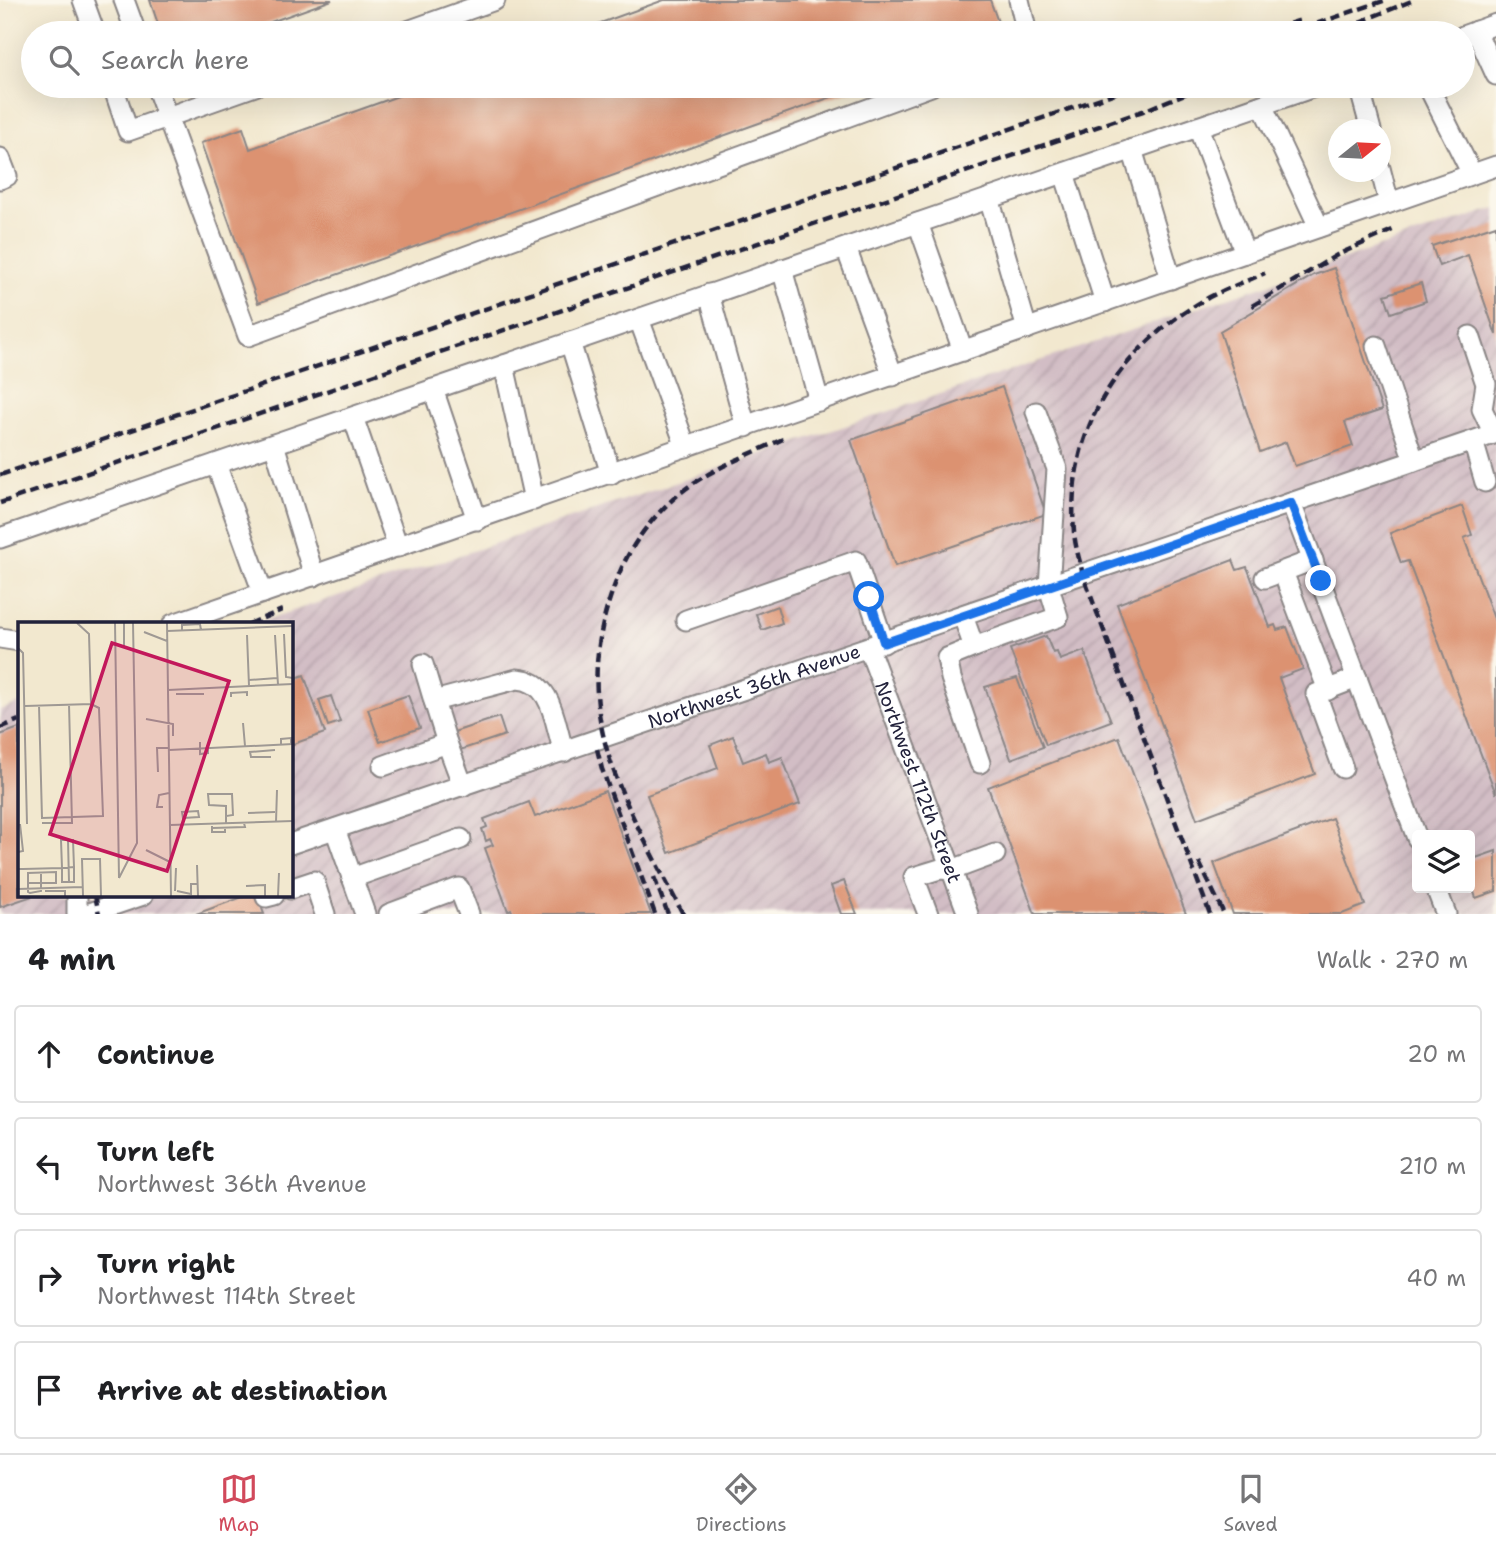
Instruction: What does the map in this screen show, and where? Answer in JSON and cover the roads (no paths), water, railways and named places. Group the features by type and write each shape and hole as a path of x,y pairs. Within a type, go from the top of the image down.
{"street":[{"path":"83,0 91,21"},
{"path":"124,0 132,21"},
{"path":"436,21 495,0"},
{"path":"1020,0 1024,21"},
{"path":"1475,31 1496,24"},
{"path":"1475,41 1496,75"},
{"path":"117,98 128,131 221,98"},
{"path":"161,98 248,336 898,98"},
{"path":"0,538 1282,98"},
{"path":"1362,98 1368,119"},
{"path":"1434,98 1472,174"},
{"path":"1262,105 1320,227"},
{"path":"1198,127 1245,253"},
{"path":"1132,149 1171,279"},
{"path":"0,158 6,176 0,179"},
{"path":"179,622 1496,166"},
{"path":"1064,173 1105,302"},
{"path":"1385,182 1390,203"},
{"path":"989,198 1027,328"},
{"path":"918,223 963,351"},
{"path":"846,247 893,376"},
{"path":"782,270 818,401"},
{"path":"709,295 746,427"},
{"path":"639,319 686,447"},
{"path":"1471,336 1486,384 1482,409 1495,434"},
{"path":"570,342 611,474"},
{"path":"1376,346 1414,461"},
{"path":"504,365 534,500"},
{"path":"433,389 477,520"},
{"path":"981,763 951,678 947,658 1058,617 1049,587 1057,469 1036,412"},
{"path":"353,417 398,547"},
{"name":"Northwest 36th Avenue","path":"292,843 1495,434"},
{"path":"1473,441 1485,482"},
{"path":"274,444 314,576"},
{"path":"216,464 262,593"},
{"path":"1291,503 1414,830"},
{"path":"1313,560 1274,575 1328,690"},
{"name":"Northwest 112th Street","path":"686,620 856,561 877,646 968,914"},
{"path":"963,616 974,647"},
{"path":"0,638 18,641"},
{"path":"423,664 463,786"},
{"path":"1343,768 1316,694 1357,678"},
{"path":"434,701 517,679 526,680 545,692 564,752"},
{"path":"383,765 447,743"},
{"path":"335,829 366,914"},
{"path":"352,878 461,839"},
{"path":"928,914 914,877 940,869 952,870 995,854"},
{"path":"292,888 314,881 325,914"},
{"path":"388,914 420,909 459,888 469,914"},
{"path":"1438,893 1446,914"},
{"path":"87,914 137,897"}],"railway":[{"path":"1324,21 1386,0"},
{"path":"1362,21 1414,0"},
{"path":"0,475 1101,98"},
{"path":"0,503 1175,98"},
{"path":"1252,306 1337,255 1397,228"},
{"path":"1210,914 1083,575 1075,537 1074,495 1079,460 1089,427 1104,396 1123,368 1147,342 1175,319 1213,295 1265,273"},
{"path":"683,914 639,830 607,750 599,710 597,667 603,623 626,559 654,518 678,495 705,476 787,437"},
{"path":"254,622 282,610"},
{"path":"0,728 18,720"},
{"path":"597,749 655,914"},
{"path":"1199,862 1224,914"},
{"path":"654,877 668,914"},
{"path":"95,897 99,914"}]}
